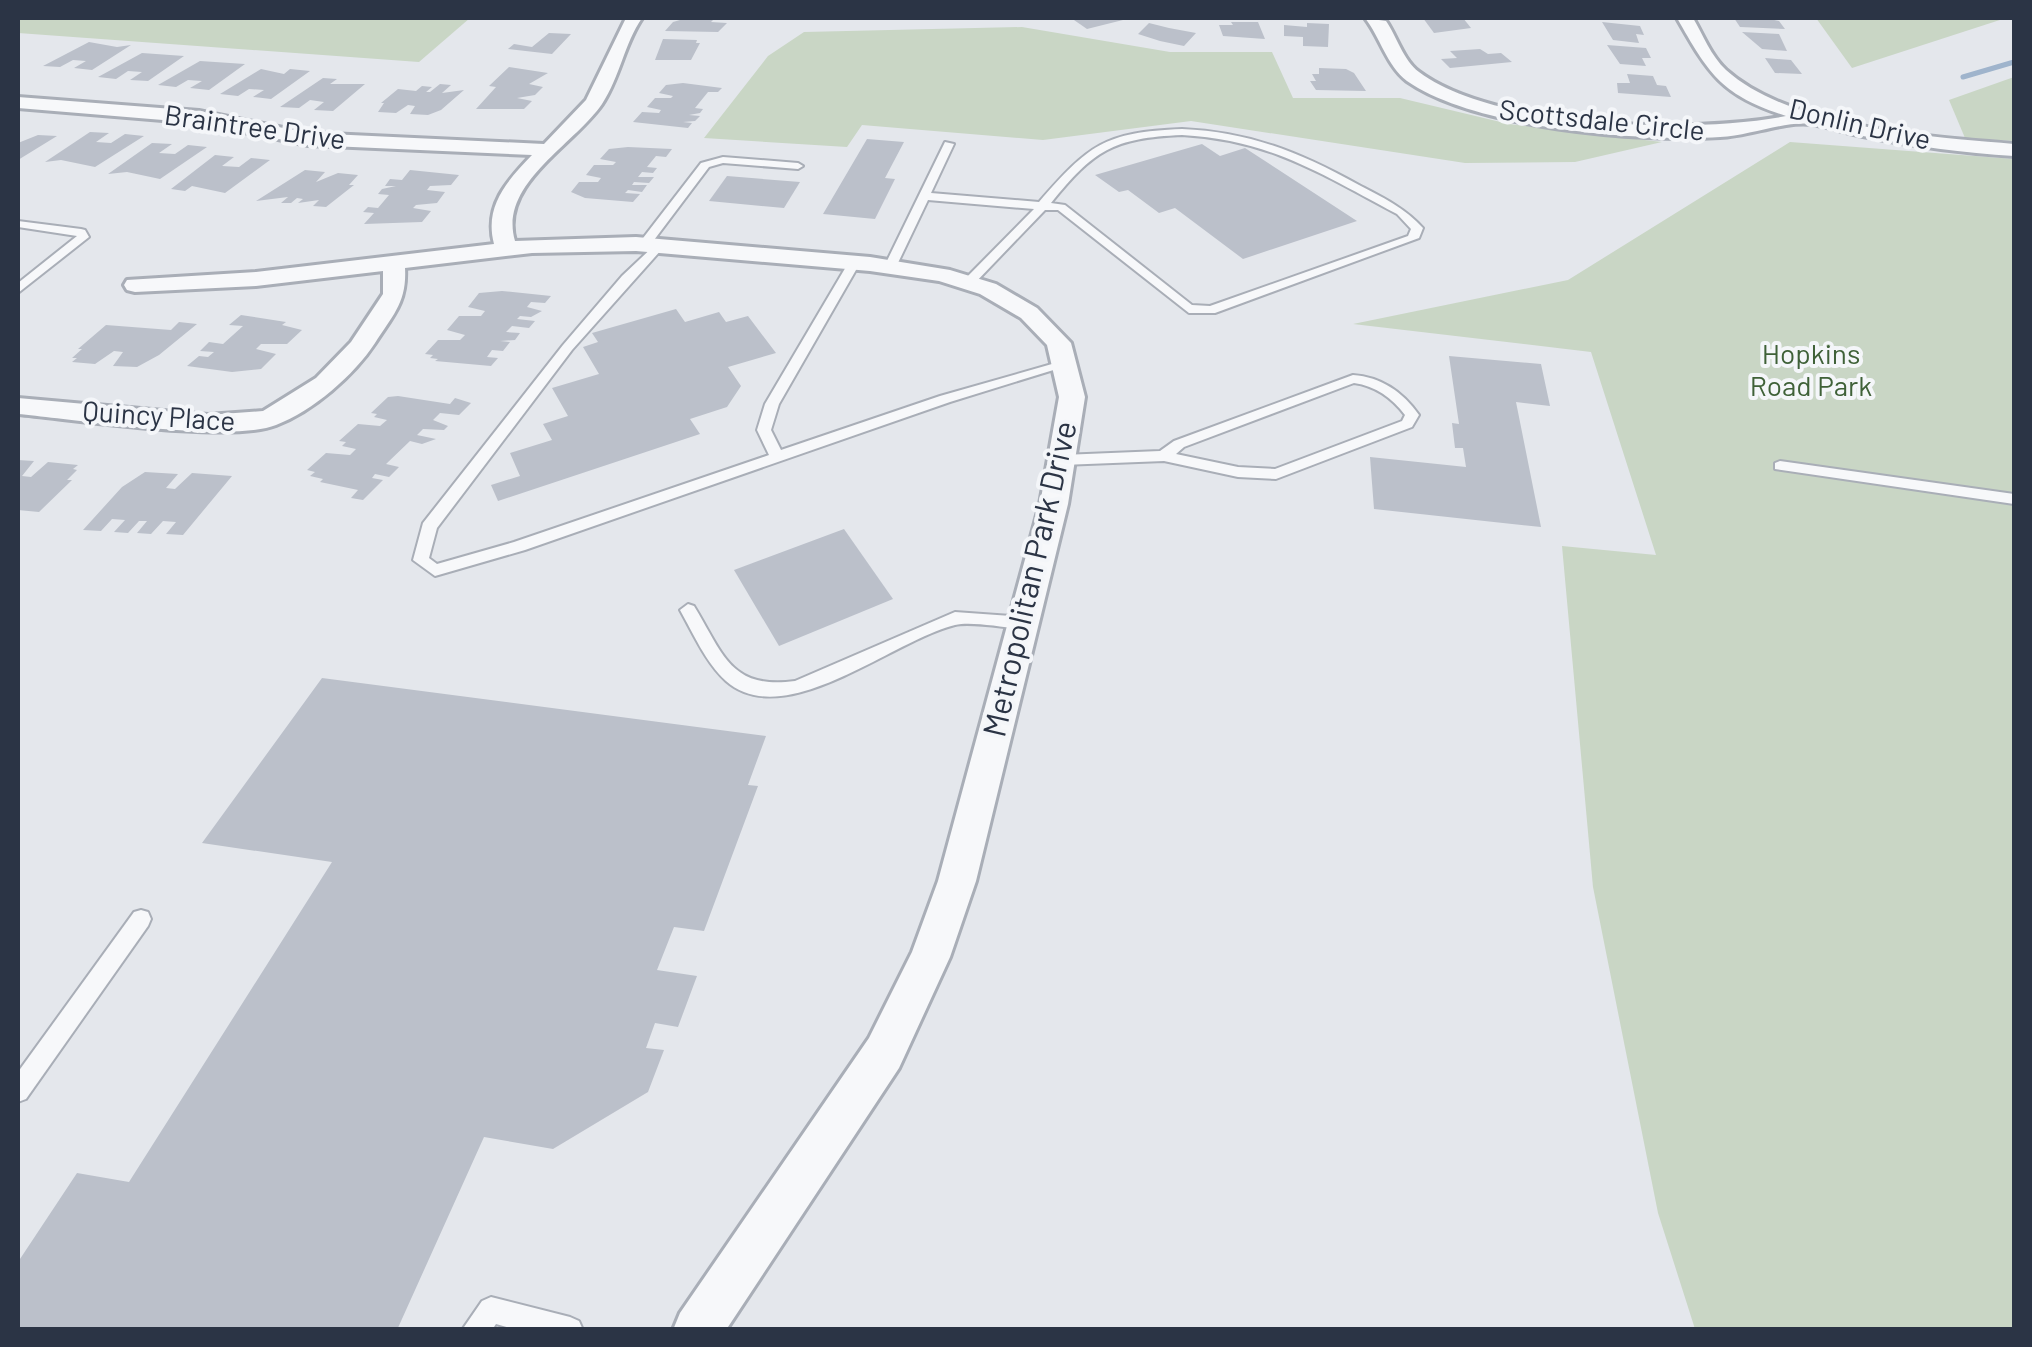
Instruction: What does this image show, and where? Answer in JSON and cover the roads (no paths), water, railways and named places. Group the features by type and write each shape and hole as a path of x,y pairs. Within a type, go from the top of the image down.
{"street":[{"path":"506,248 500,228 502,210 524,178 596,100 619,37 634,18"},
{"name":"Scottsdale Circle","path":"1373,18 1388,32 1394,55 1415,78 1447,95 1489,108 1573,121 1696,132 1811,118"},
{"name":"Donlin Drive","path":"1685,18 1717,71 1736,86 1811,118 1898,138 2014,150"},
{"name":"Braintree Drive","path":"18,102 199,117 308,140 552,150"},
{"path":"135,285 256,279 506,248 596,242 651,245 890,267 988,289 1028,313 1058,343 1066,364"},
{"name":"Quincy Place","path":"18,406 208,423 269,419 325,382 360,348 395,294 394,263"},
{"name":"Metropolitan Park Drive","path":"696,1330 884,1053 923,973 957,881 1054,504 1072,397 1066,364"}],"lane":[{"path":"926,196 1042,206 1061,206 1189,309 1210,310 1413,238 1417,228 1401,212 1278,149 1178,132 1130,137 1107,145 1071,170 1042,206 968,284"},
{"path":"890,267 950,144"},
{"path":"798,166 724,160 705,165 651,245 558,355 429,527 421,560 435,570 519,546 946,398 1066,364"},
{"path":"18,224 71,229 81,232 83,238 18,289"},
{"path":"776,457 764,430 772,404 854,263"},
{"path":"1062,460 1164,456 1238,472 1276,474 1407,424 1412,415 1407,406 1371,381 1353,379 1179,444 1164,456"},
{"path":"1780,466 2014,499"},
{"path":"688,610 730,675 744,688 771,693 797,688 955,618 1024,623"},
{"path":"18,1091 141,919"},
{"path":"475,1330 491,1310 570,1330"}],"waterway":[{"path":"1963,77 2014,62"}],"park label":[{"name":"Hopkins Road Park","path":"1811,370"}]}
